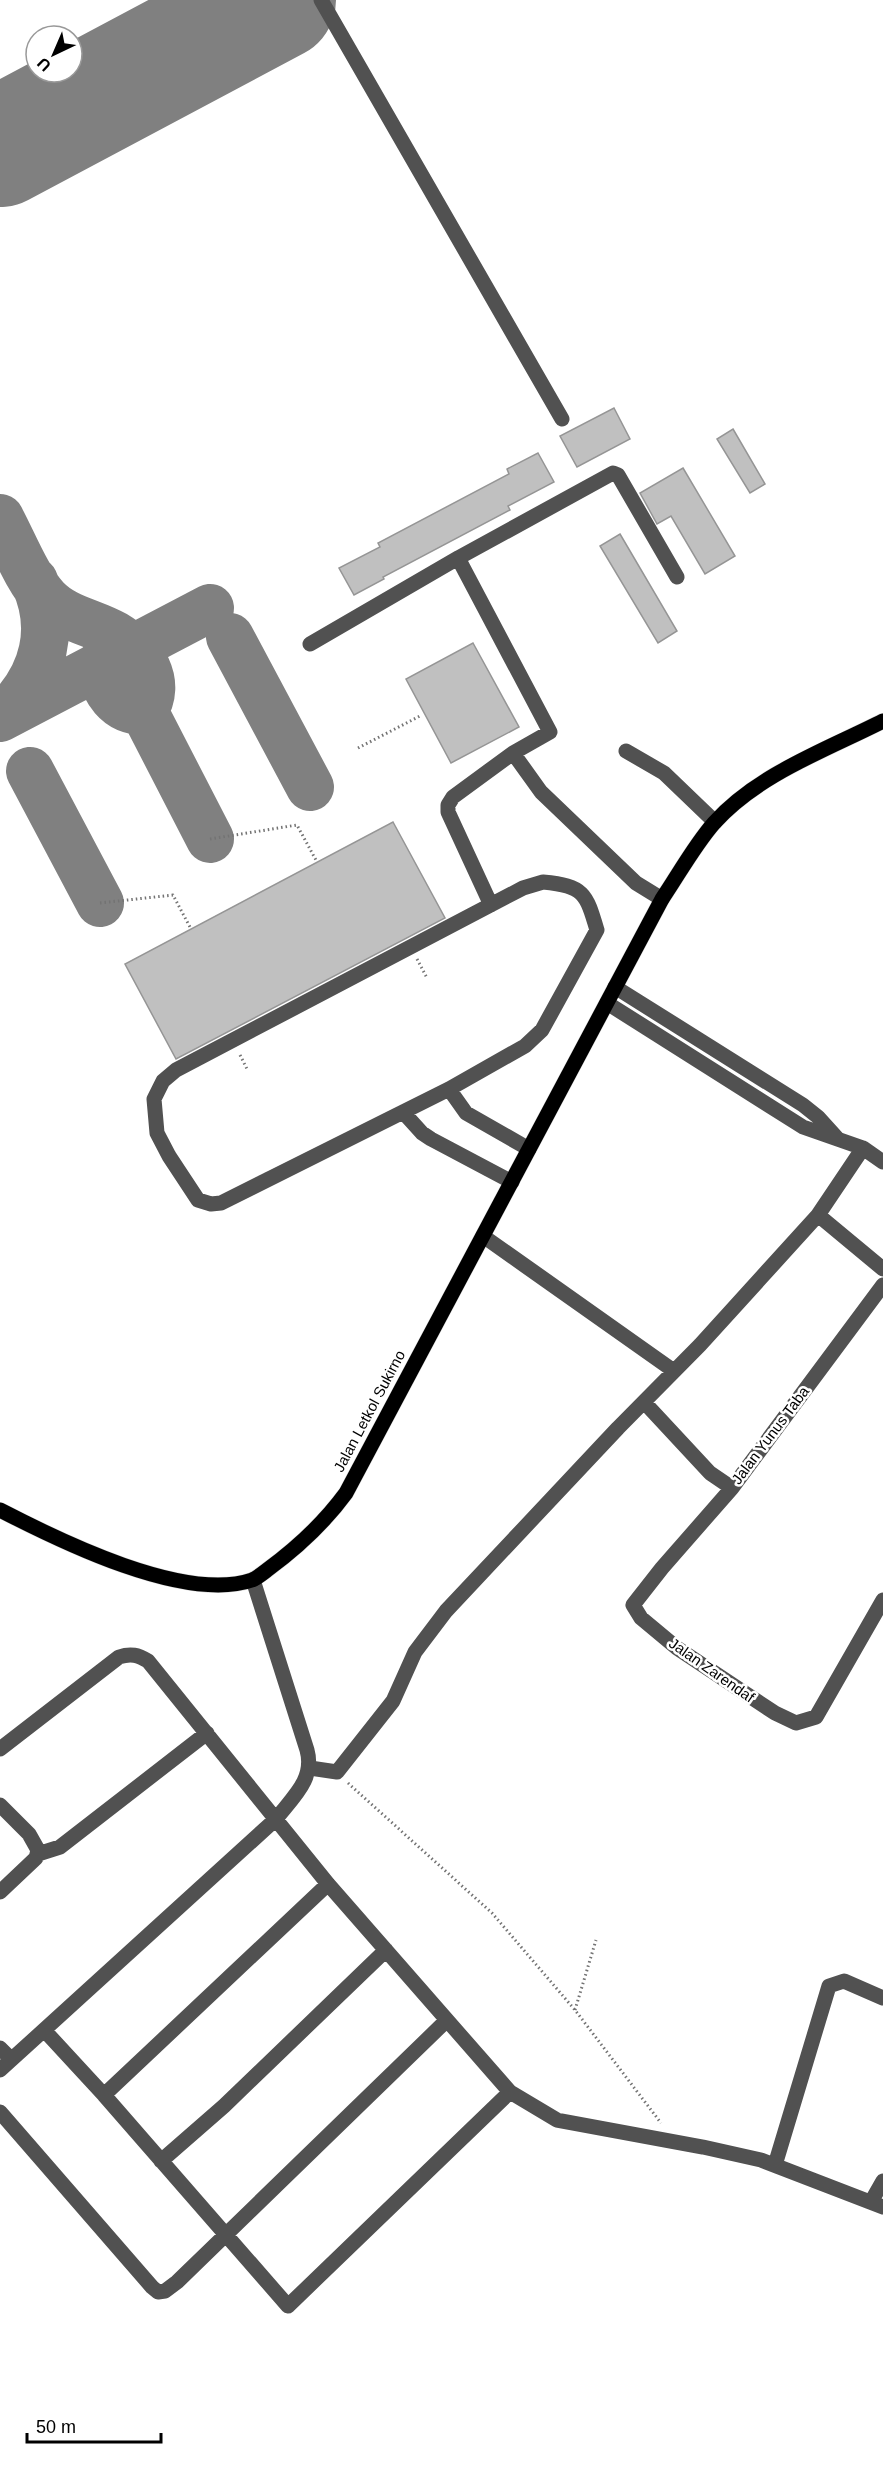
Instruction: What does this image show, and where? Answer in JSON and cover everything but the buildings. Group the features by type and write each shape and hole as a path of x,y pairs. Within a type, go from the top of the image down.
{"main road":[{"name":"Jalan Letkol Sukirno","path":"0,1510 48,1535 140,1572 187,1582 221,1585 253,1580 302,1542 328,1517 346,1493 662,899 715,822 749,792 781,772 883,721"}],"street":[{"path":"321,0 562,419"},
{"path":"310,644 458,558 613,473 618,475 677,577"},
{"path":"458,558 550,732 513,753 453,796 448,805 448,812 491,905"},
{"path":"626,751 664,773 715,822"},
{"path":"513,753 541,792 636,883 662,899"},
{"path":"543,882 568,884 588,900 597,930 542,1030 525,1046 449,1089 221,1203 212,1204 198,1200 157,1133 154,1099 163,1081 176,1070 491,905 523,888 543,882"},
{"path":"310,1768 337,1772 393,1701 416,1652 446,1611 674,1371 876,1152 837,1138 818,1117 803,1105 611,996"},
{"path":"449,1089 466,1113 529,1149"},
{"path":"404,1112 422,1133 431,1139 512,1182"},
{"path":"818,1215 883,1269"},
{"path":"483,1236 674,1371"},
{"name":"Jalan Yunus Taba","path":"644,1402 710,1473 732,1488 883,1285"},
{"name":"Jalan Zarendaf","path":"732,1488 633,1605 640,1618 677,1648 775,1713 796,1723 816,1717 883,1600"},
{"path":"0,2048 5,2065 276,1819 306,1779 310,1768 307,1750 253,1580"},
{"path":"0,1749 119,1657 129,1654 139,1656 148,1661 328,1884 510,2092 557,2120 712,2149 775,2165 877,2205 883,2181"},
{"path":"0,1892 38,1854 60,1847 207,1733"},
{"path":"0,1805 29,1834 37,1846 38,1854"},
{"path":"104,2095 328,1884"},
{"path":"161,2161 224,2106 386,1950"},
{"path":"775,2165 829,1986 844,1981 883,1998"},
{"path":"0,2112 158,2292 165,2291 177,2282 447,2020"},
{"path":"44,2030 104,2095 285,2304 291,2305 510,2092"}],"path":[{"path":"358,748 420,716"},
{"path":"210,839 297,825 317,862"},
{"path":"100,903 173,895 191,929"},
{"path":"337,1772 364,1799 398,1826 492,1913 575,2010 676,2144"},
{"path":"575,2010 596,1940"}],"taxiway":[{"path":"0,518 39,591 53,606 70,616 115,635 141,658 147,668 151,689 144,711 126,707 113,698 98,666"},
{"path":"8,711 30,682 43,650 44,616 34,581"},
{"path":"0,718 210,608"},
{"path":"230,637 310,787"},
{"path":"144,711 210,839"},
{"path":"30,771 100,903"}],"runway":[{"path":"0,147 276,0"}]}
